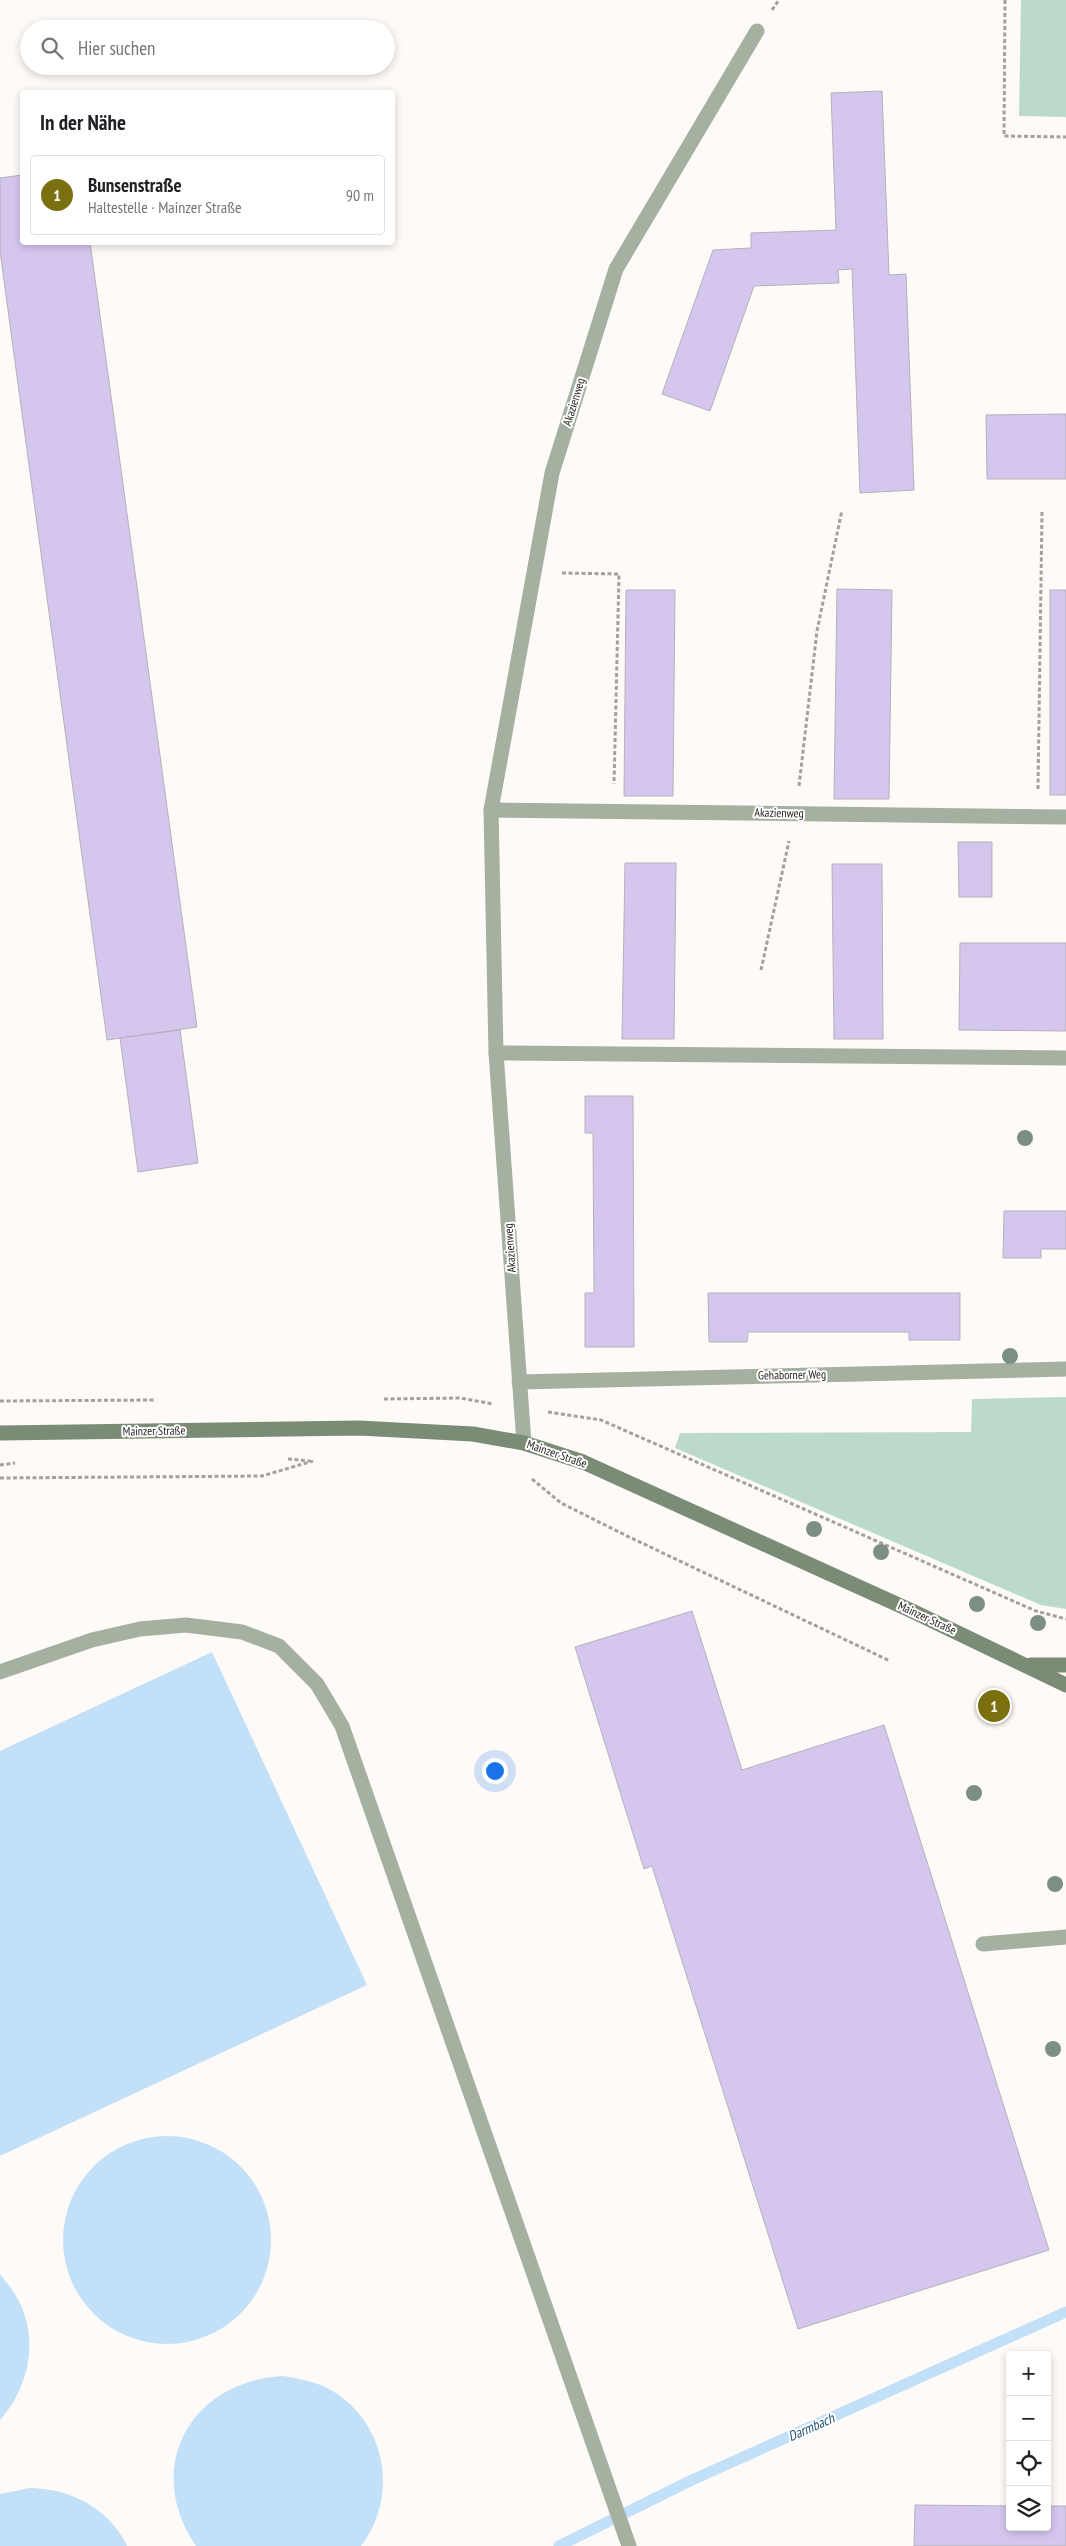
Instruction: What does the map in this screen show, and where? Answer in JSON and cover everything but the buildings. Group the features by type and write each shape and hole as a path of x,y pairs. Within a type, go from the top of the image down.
{"main road":[{"name":"Mainzer Straße","path":"0,1433 359,1428 474,1434 524,1443 583,1462 912,1611 1066,1685"},
{"path":"1026,1666 1066,1665"}],"street":[{"name":"Akazienweg","path":"524,1443 496,1053 491,810 552,473 616,269 757,31"},
{"name":"Akazienweg","path":"491,810 1066,817"},
{"path":"496,1053 1066,1058"},
{"name":"Gehaborner Weg","path":"519,1382 1066,1369"},
{"path":"0,1672 92,1640 140,1629 186,1625 242,1632 279,1646 318,1684 342,1726 629,2546"},
{"path":"983,1944 1066,1937"}],"path":[{"path":"1005,0 1004,136 1066,137"},
{"path":"761,970 796,814 817,631 842,510"},
{"path":"1037,817 1042,512"},
{"path":"534,573 619,574 613,812"},
{"path":"602,1420 1036,1611 1066,1619"},
{"path":"0,1478 262,1476 313,1462"},
{"path":"532,1479 561,1503 624,1535 890,1660"}],"green space":[{"path":"1021,0 1066,0 1066,117 1019,116"},
{"path":"1066,1397 1066,1609 1041,1605 675,1448 680,1433 971,1432 972,1399"}],"water":[{"path":"212,1652 367,1985 0,2156 0,1751"},
{"path":"157,2136 177,2136 197,2140 216,2148 241,2166 254,2182 263,2200 271,2230 267,2270 263,2280 254,2298 241,2314 225,2327 197,2340 177,2344 157,2344 137,2340 118,2332 101,2321 86,2306 75,2289 67,2270 63,2250 63,2230 67,2210 75,2191 86,2174 101,2159 118,2148 137,2140"},
{"path":"0,2274 14,2293 23,2311 28,2327 29,2344 25,2376 19,2392 0,2420"},
{"path":"284,2376 326,2387 350,2404 365,2421 375,2441 381,2462 383,2483 380,2505 373,2526 361,2546 196,2546 180,2516 174,2487 176,2459 185,2433 201,2411 223,2393 251,2381"},
{"path":"30,2488 60,2492 87,2503 110,2521 127,2546 0,2546 0,2494"}],"waterway":[{"name":"Darmbach","path":"559,2546 692,2480 1066,2312"}],"place":[{"name":"Bunsenstraße","path":"994,1706"}]}
